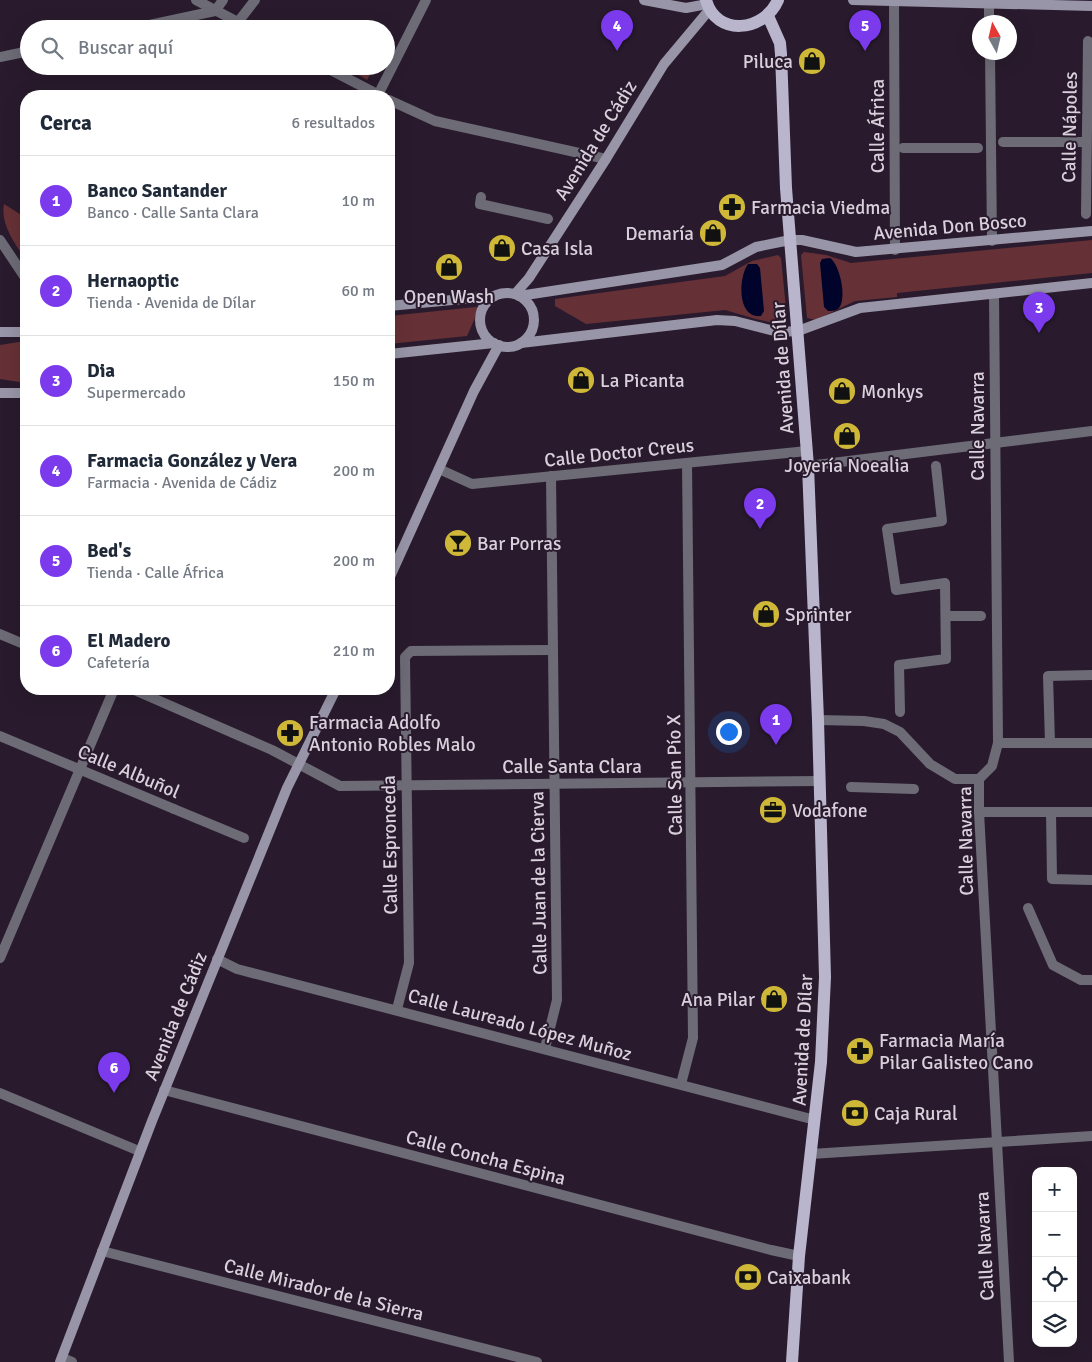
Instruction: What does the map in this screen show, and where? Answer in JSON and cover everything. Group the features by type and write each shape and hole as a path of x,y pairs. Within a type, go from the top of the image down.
{"main road":[{"path":"644,0 686,8 708,4 727,23 738,26 749,26 768,16 778,0"},
{"path":"853,0 1092,6"},
{"name":"Avenida de Cádiz","path":"517,295 606,159 664,64 708,4"},
{"name":"Avenida de Dílar","path":"768,16 780,43 781,54 785,178 808,466 818,720 825,977 821,1062 816,1120 799,1256 792,1362"},
{"name":"Avenida Don Bosco","path":"517,295 722,265 756,247 790,240 802,240 856,252 1092,231"},
{"path":"395,353 496,344 514,346 521,343 717,320 735,321 778,332 798,331 860,308 1092,283"},
{"path":"395,305 517,295 526,300 534,315 532,331 521,343"},
{"path":"495,296 484,307 481,315 483,331 496,344"},
{"path":"0,332 20,332"},
{"path":"395,566 496,344"},
{"path":"0,393 20,393"},
{"name":"Avenida de Cádiz","path":"65,1361 102,1251 139,1151 287,788 333,695"}],"street":[{"path":"196,0 234,20"},
{"path":"170,20 215,10 224,0"},
{"path":"240,20 255,0"},
{"path":"395,64 426,0"},
{"name":"Calle África","path":"894,1 895,250"},
{"path":"989,4 989,15"},
{"name":"Calle Nápoles","path":"1086,214 1088,40"},
{"path":"0,57 20,53"},
{"path":"990,60 992,241"},
{"path":"342,75 375,90"},
{"path":"382,90 390,75"},
{"path":"395,103 435,122 606,159"},
{"path":"1003,142 1086,142"},
{"path":"903,148 978,148"},
{"name":"Avenida de Cádiz","path":"481,197 480,204 548,218"},
{"path":"0,240 20,270"},
{"name":"Calle Navarra","path":"994,294 998,743 992,766 979,779 979,812 1009,1362"},
{"path":"808,466 1092,431"},
{"name":"Calle Doctor Creus","path":"439,468 472,484 807,451"},
{"name":"Calle San Pío X","path":"681,1084 693,1038 692,782 687,463"},
{"path":"900,712 899,665 946,659 945,583 896,590 887,529 942,520 936,466"},
{"name":"Calle Juan de la Cierva","path":"544,1048 557,1000 551,476"},
{"path":"946,616 980,616"},
{"path":"0,634 20,642"},
{"name":"Calle Espronceda","path":"397,1009 408,963 405,657 411,651 553,650"},
{"path":"1050,743 1048,676 1092,676"},
{"path":"0,958 111,695"},
{"name":"Calle Santa Clara","path":"146,695 272,750 299,766 340,786 819,781"},
{"path":"818,720 864,721 884,724 900,732 930,764 955,779 979,779"},
{"name":"Calle Albuñol","path":"0,736 244,838"},
{"path":"998,743 1092,743"},
{"path":"851,787 914,789"},
{"path":"979,812 1092,812"},
{"path":"1051,812 1052,879 1092,880"},
{"path":"1028,908 1053,965 1082,980 1092,980"},
{"name":"Calle Laureado López Muñoz","path":"217,959 237,969 397,1009 816,1120"},
{"name":"Calle Concha Espina","path":"164,1090 799,1256"},
{"path":"0,1093 139,1151"},
{"path":"812,1154 1092,1136"},
{"name":"Calle Mirador de la Sierra","path":"102,1251 537,1362"}],"shaded area":[{"path":"359,75 370,75 367,80"},
{"path":"4,204 20,214 20,251 6,226 3,211"},
{"path":"1092,240 1092,273 897,293 897,297 855,301 816,320 807,318 801,255 804,252 826,255 851,263"},
{"path":"778,255 781,258 787,319 785,323 778,324 725,310 586,324 555,306 555,299 725,276 752,261"},
{"path":"476,307 479,309 467,336 395,343 395,315"},
{"path":"20,342 20,382 0,379 0,345"}],"water":[{"path":"830,258 837,267 842,297 839,308 828,311 824,307 820,263 822,259"},
{"path":"748,264 757,264 760,268 764,311 761,316 753,315 747,311 744,305 741,287 742,278"}],"place":[{"name":"Farmacia González y Vera","path":"617,51"},
{"name":"Bed's","path":"865,51"},
{"name":"Piluca","path":"812,61"},
{"name":"Farmacia Viedma","path":"732,207"},
{"name":"Demaría","path":"713,233"},
{"name":"Casa Isla","path":"502,248"},
{"name":"Open Wash","path":"449,267"},
{"name":"Dia","path":"1039,333"},
{"name":"La Picanta","path":"581,380"},
{"name":"Monkys","path":"842,391"},
{"name":"Joyería Noealia","path":"847,436"},
{"name":"Hernaoptic","path":"760,529"},
{"name":"Bar Porras","path":"458,543"},
{"name":"Sprinter","path":"766,614"},
{"name":"Farmacia Adolfo Antonio Robles Malo","path":"290,733"},
{"name":"Banco Santander","path":"776,745"},
{"name":"Vodafone","path":"773,810"},
{"name":"Ana Pilar","path":"774,999"},
{"name":"Farmacia María Pilar Galisteo Cano","path":"860,1051"},
{"name":"El Madero","path":"114,1093"},
{"name":"Caja Rural","path":"855,1113"},
{"name":"Caixabank","path":"748,1277"}]}
